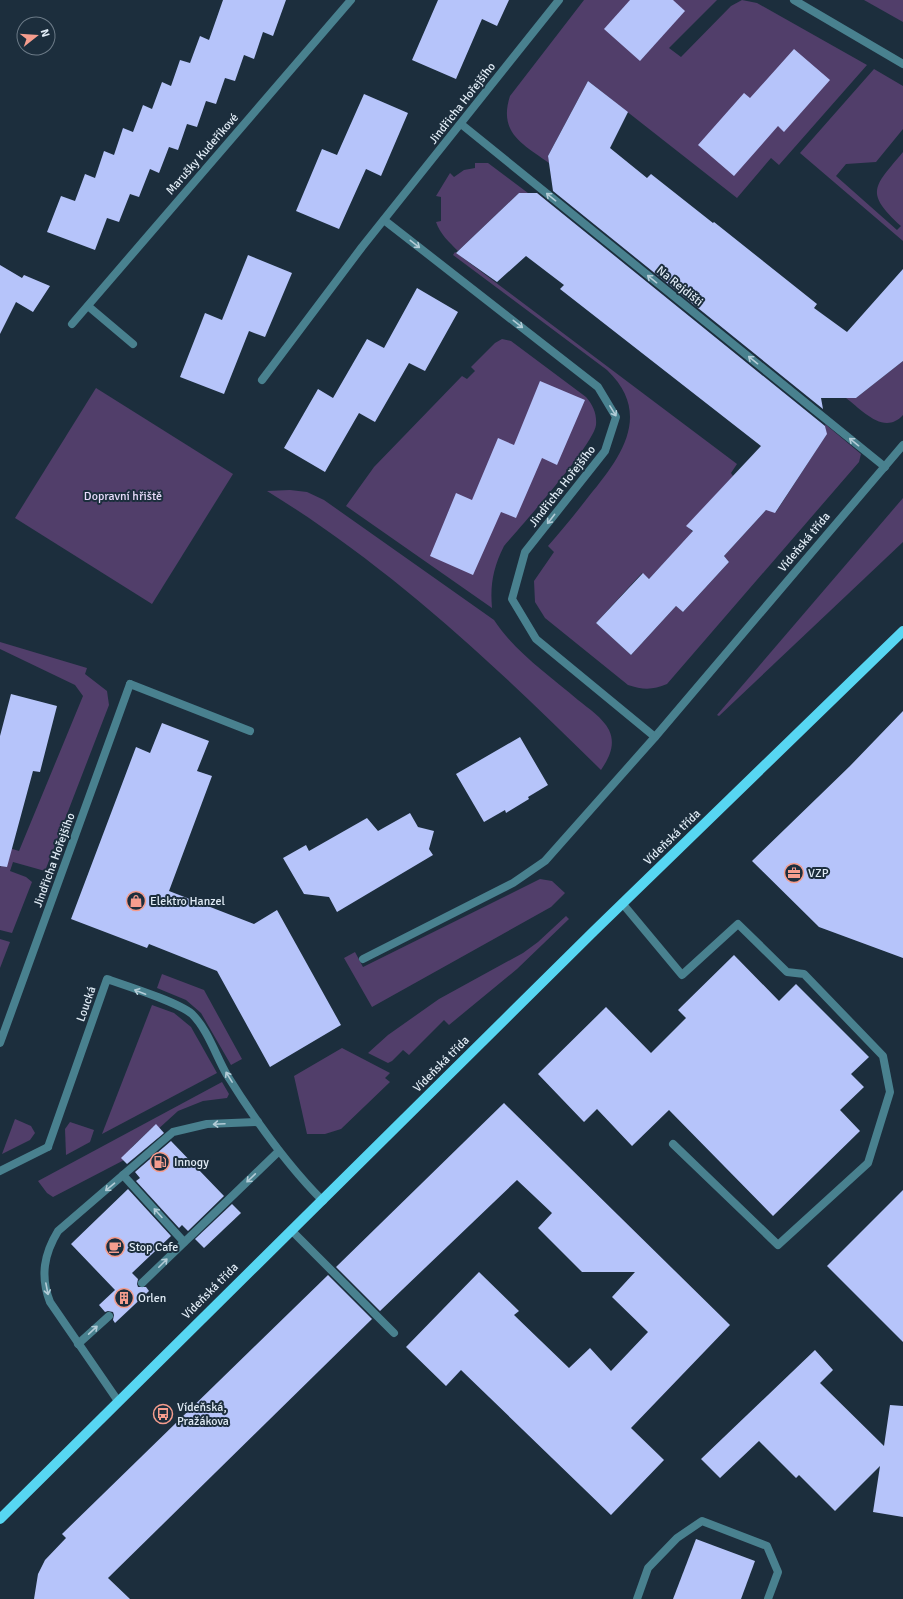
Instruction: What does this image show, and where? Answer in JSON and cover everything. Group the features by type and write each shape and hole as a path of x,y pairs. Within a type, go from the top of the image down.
{"main road":[{"name":"Vídeňská třída","path":"0,1519 291,1230 323,1201 622,903 903,631"}],"street":[{"name":"Marušky Kudeříkové","path":"72,324 351,0"},
{"name":"Jindřicha Hořejšího","path":"262,380 384,220 559,0"},
{"path":"794,0 903,64"},
{"name":"Na Rejdišti","path":"461,124 885,467"},
{"name":"Jindřicha Hořejšího","path":"384,220 598,386 616,417 605,450 525,552 512,598 536,639 655,737"},
{"path":"88,306 133,344"},
{"name":"Vídeňská třída","path":"363,959 513,883 540,865 566,839 655,737 903,445"},
{"name":"Jindřicha Hořejšího","path":"0,1043 130,684 250,731"},
{"path":"622,903 682,975 738,924 787,972 804,974 883,1056 890,1092 868,1163 778,1245 673,1144"},
{"name":"Loucká","path":"0,1171 48,1147 108,979 179,1006 191,1014 199,1022 227,1074 258,1122 298,1176 323,1201"},
{"path":"118,1401 57,1314 46,1292 45,1259 48,1247 58,1230 174,1132 207,1124 258,1122"},
{"path":"142,1283 279,1151"},
{"path":"123,1175 184,1242"},
{"path":"291,1230 394,1333"},
{"path":"78,1344 109,1316"},
{"path":"637,1599 648,1568 677,1538 702,1521 767,1546 778,1572 768,1599"}],"green space":[{"path":"584,0 717,0 669,48 681,57 731,6 742,0 757,3 867,65 779,165 771,158 737,198 588,81 548,156 549,163 530,150 515,136 507,119 507,109 510,96"},
{"path":"864,0 903,0 903,22"},
{"path":"874,69 903,86 903,129 876,162 846,164 836,176 897,230 901,226 882,205 878,197 877,189 885,174 903,152 903,241 800,153"},
{"path":"475,163 488,163 528,193 519,193 458,251 445,238 436,222 441,221 441,197 436,196 450,173 454,177 464,170 475,168"},
{"path":"455,252 737,464 731,473 733,476 687,526 693,532 649,579 642,573 596,623 631,655 676,606 683,612 729,562 724,556 768,508 776,512 826,435 825,424 861,454 859,462 667,684 648,689 628,685 545,618 535,602 534,581 554,552 548,546 601,481 621,451 627,435 630,419 628,403 621,386 607,370 453,255"},
{"path":"502,339 511,341 586,397 594,410 596,425 583,450 504,546 497,562 493,577 491,592 492,608 346,506 374,467 462,376 467,379 475,371 471,367 495,343"},
{"path":"903,361 903,415 896,421 888,423 873,419 846,398 856,398"},
{"name":"Dopravní hřiště","path":"96,388 233,474 152,604 15,518"},
{"path":"290,490 307,492 324,500 494,620 502,632 522,653 603,721 609,730 612,746 607,761 601,770 523,694 442,621 357,552 267,491"},
{"path":"903,498 903,542 719,716 717,715"},
{"path":"0,642 87,668 85,674 107,691 109,705 45,871 13,862 10,871 26,877 32,882 12,933 0,930 0,868 6,847 19,851 83,696 75,685 0,649"},
{"path":"540,879 552,881 565,893 551,907 372,1007 344,958 355,952 363,967"},
{"path":"566,916 569,919 517,969 449,1025 444,1020 409,1055 403,1050 388,1063 368,1053 388,1035 439,999 523,953 538,942"},
{"path":"0,939 10,942 0,968"},
{"path":"162,974 204,990 242,1059 231,1065 201,1013 186,1000 157,988"},
{"path":"152,1005 174,1013 191,1027 217,1073 102,1134"},
{"path":"342,1048 390,1073 385,1078 390,1082 341,1129 325,1134 307,1134 294,1076"},
{"path":"222,1082 229,1094 227,1098 203,1101 178,1111 156,1131 153,1127 132,1147 128,1158 53,1197 47,1193 38,1181"},
{"path":"15,1119 31,1126 35,1133 30,1140 2,1154"},
{"path":"70,1122 94,1130 90,1142 66,1155 65,1129"}],"building":[{"path":"223,0 286,0 273,36 263,32 254,59 244,55 235,81 225,78 216,104 206,101 197,127 187,124 178,150 169,147 159,173 150,169 139,197 130,194 119,222 107,218 95,250 47,232 61,196 75,201 85,174 95,178 104,151 114,155 123,128 133,132 143,105 152,109 162,82 171,86 180,60 190,63 200,36 209,40"},
{"path":"438,0 509,0 497,26 482,19 456,79 412,60"},
{"path":"630,0 673,0 685,11 640,61 604,29"},
{"path":"794,49 830,80 784,132 778,126 734,176 698,145 744,93 750,98"},
{"path":"588,81 628,112 610,148 647,178 651,174 713,223 714,222 817,304 814,308 847,332 903,269 903,361 856,398 821,398 823,409 553,191 548,156"},
{"path":"364,94 408,113 381,176 366,169 339,229 296,211 322,149 337,155"},
{"path":"519,193 537,193 825,426 827,434 775,513 766,510 724,556 729,562 683,612 676,606 631,655 596,623 643,573 649,579 693,531 686,526 761,446 560,289 564,285 526,256 497,282 456,253"},
{"path":"248,255 292,273 265,337 249,331 224,394 180,377 205,313 222,320"},
{"path":"0,265 22,278 24,275 50,286 33,312 16,302 0,334"},
{"path":"417,288 458,312 425,371 409,363 375,422 359,413 325,472 284,448 318,389 333,398 367,339 384,348"},
{"path":"540,381 585,400 557,465 542,458 516,518 501,512 473,575 430,556 456,493 472,500 498,438 514,445"},
{"path":"11,694 57,706 40,772 33,771 7,867 0,866 0,736"},
{"path":"903,711 903,958 819,927 752,861 850,766"},
{"name":"Elektro Hanzel","path":"162,723 209,741 197,771 212,776 169,891 254,924 277,910 341,1025 270,1067 217,971 149,944 147,948 71,919 136,747 150,753"},
{"path":"520,737 548,785 506,813 505,810 484,822 456,774"},
{"path":"410,813 418,827 434,831 429,849 433,855 337,912 329,897 304,894 283,858 306,845 309,851 367,818 378,831"},
{"path":"734,955 779,1001 796,984 869,1057 851,1074 864,1087 840,1110 860,1131 773,1216 669,1110 632,1146 597,1109 584,1122 538,1074 606,1007 651,1053 686,1018 678,1010"},
{"path":"504,1103 730,1325 631,1428 664,1460 611,1515 461,1370 446,1386 406,1347 479,1272 519,1311 514,1315 569,1368 590,1348 611,1371 648,1332 612,1297 635,1272 582,1272 538,1228 552,1213 517,1180 380,1311 336,1267"},
{"path":"156,1124 164,1133 127,1164 121,1158"},
{"path":"171,1141 224,1196 188,1231 182,1225 179,1228 136,1181 140,1178 135,1172"},
{"name":"Stop Cafe","path":"128,1189 171,1236 132,1273 138,1279 138,1287 146,1287 149,1291 115,1323 113,1320 113,1312 105,1312 99,1305 115,1290 71,1244"},
{"path":"903,1190 903,1342 827,1266"},
{"path":"232,1204 241,1213 204,1248 195,1239"},
{"path":"328,1275 372,1319 108,1578 130,1599 34,1599 38,1574 45,1560 66,1538 62,1534"},
{"path":"815,1350 833,1370 820,1383 884,1446 890,1405 903,1406 903,1517 873,1512 880,1466 835,1511 799,1475 796,1478 759,1441 720,1478 701,1459"},
{"path":"696,1539 755,1561 741,1599 673,1599"}],"place":[{"name":"VZP","path":"794,873"},
{"name":"Elektro Hanzel","path":"136,901"},
{"name":"Innogy","path":"160,1162"},
{"name":"Stop Cafe","path":"115,1247"},
{"name":"Orlen","path":"124,1298"},
{"name":"Vídeňská, Pražákova","path":"163,1414"}]}
